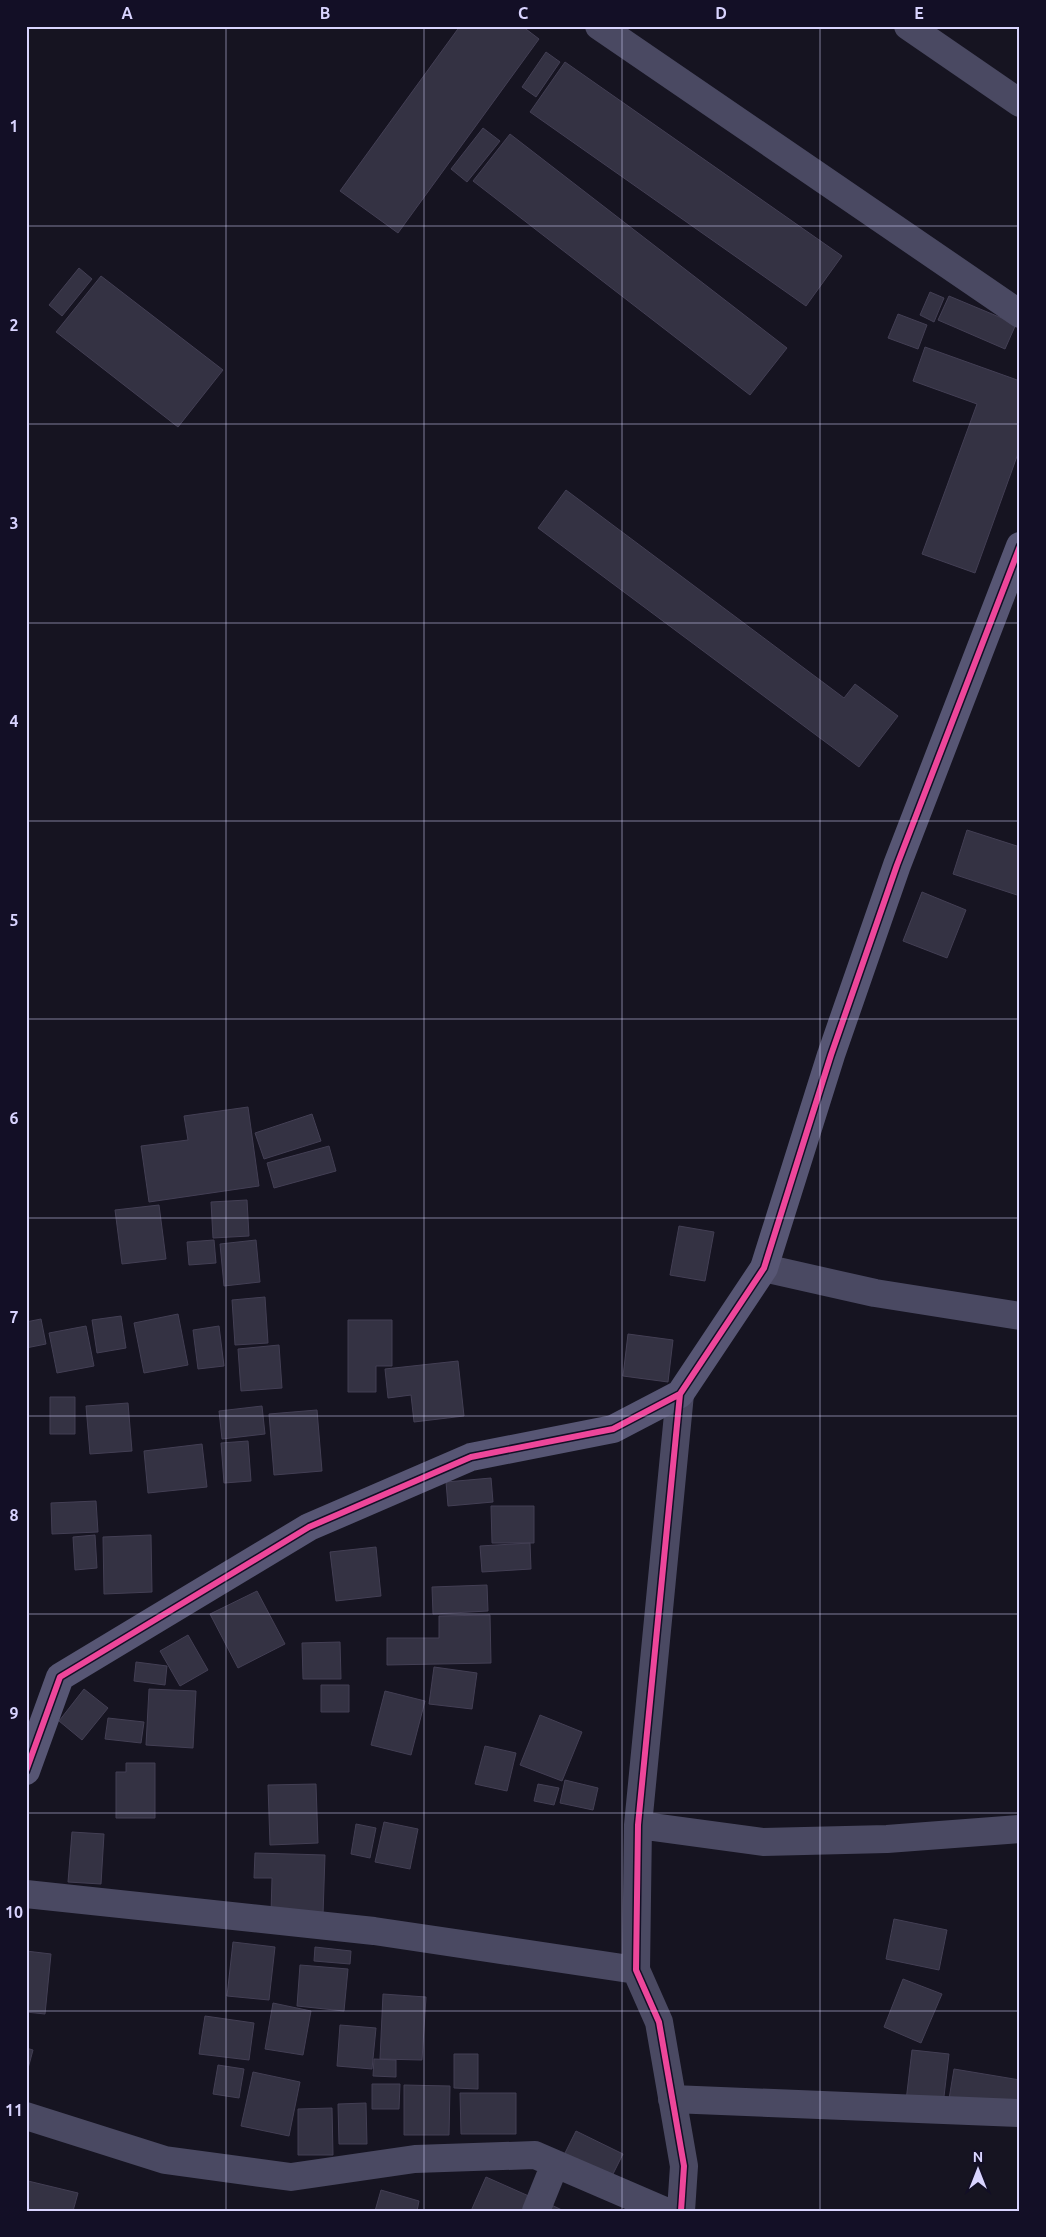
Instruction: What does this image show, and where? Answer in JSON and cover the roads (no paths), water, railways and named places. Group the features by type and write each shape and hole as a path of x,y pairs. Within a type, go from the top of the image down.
{"street":[{"path":"600,26 1020,314"},
{"path":"908,26 938,36 1020,103"},
{"path":"681,2211 684,2166 659,2022 636,1970 638,1825 680,1394 764,1268 831,1055 897,865 1009,597 1020,546"},
{"path":"764,1268 875,1294 1020,1316"},
{"path":"26,1771 60,1678 309,1527 471,1457 613,1429 680,1394"},
{"path":"638,1825 763,1842 887,1839 1020,1829"},
{"path":"26,1894 374,1931 636,1970"},
{"path":"672,2099 1020,2113"},
{"path":"26,2116 165,2160 291,2177 415,2159 535,2155 665,2211"},
{"path":"536,2211 556,2164"}]}
